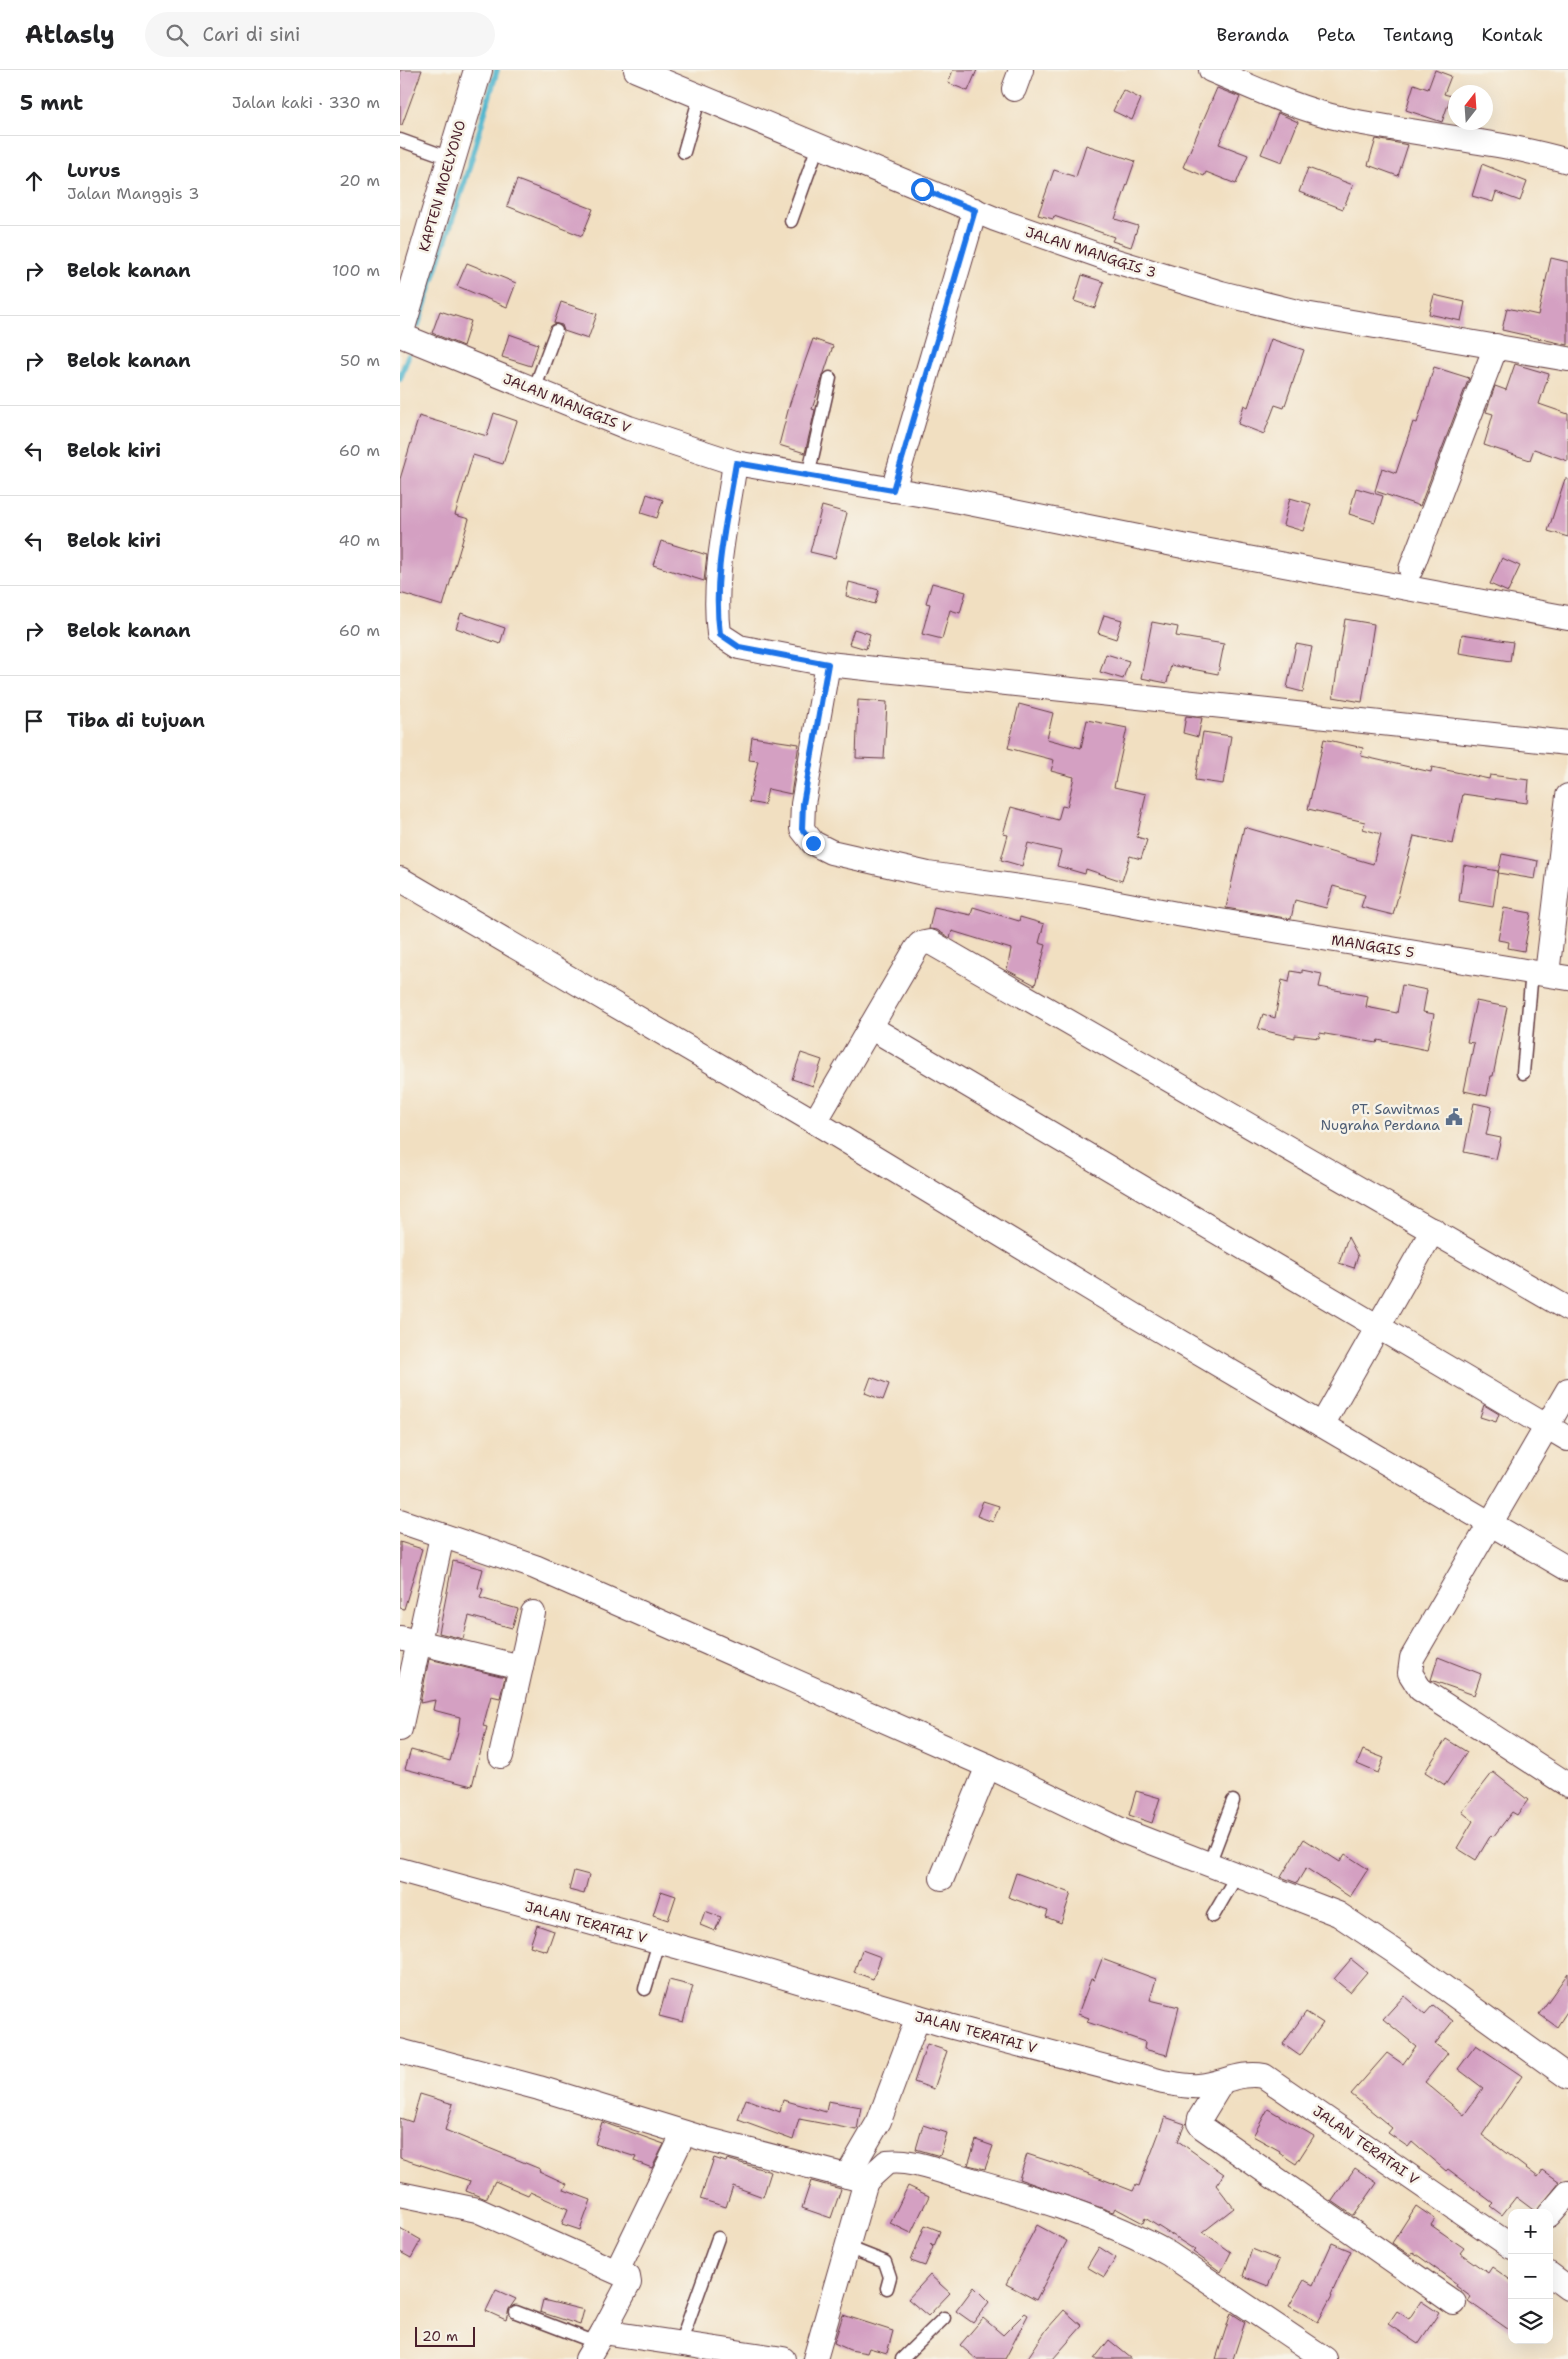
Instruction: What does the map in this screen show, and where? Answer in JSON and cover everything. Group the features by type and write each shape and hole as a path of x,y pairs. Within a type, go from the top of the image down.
{"street":[{"name":"KAPTEN MOELYONO","path":"400,333 450,158 478,70"},
{"name":"JALAN MANGGIS 3","path":"636,70 975,210 1084,251 1255,302 1304,314 1568,359"},
{"path":"1211,70 1323,114 1412,132 1520,149 1568,162"},
{"path":"893,490 975,210"},
{"name":"JALAN MANGGIS V","path":"400,333 629,428 736,463 893,490 1568,618"},
{"path":"1411,569 1496,346"},
{"path":"736,463 718,582 717,613 720,634 739,647 828,664 1568,743"},
{"name":"MANGGIS 5","path":"828,664 803,804 802,829 813,843 830,852 928,874 1076,895 1177,914 1549,974"},
{"path":"1549,974 1568,796"},
{"path":"400,879 815,1122 1139,1318 1568,1569"},
{"path":"815,1122 916,950 920,944 930,942 1568,1309"},
{"path":"870,1027 1568,1439"},
{"path":"1322,1425 1433,1230"},
{"path":"1568,1390 1412,1658 1410,1673 1420,1689 1568,1785"},
{"path":"400,1521 535,1567 988,1766 1123,1831 1338,1914 1568,2077"},
{"path":"400,1729 410,1641 442,1536"},
{"path":"500,1756 533,1614"},
{"path":"410,1641 521,1667"},
{"path":"942,1878 988,1766"},
{"name":"JALAN TERATAI V","path":"400,1870 918,2017 1163,2082 1197,2086 1222,2082 1254,2073 1264,2076 1508,2244"},
{"path":"815,2359 847,2247 856,2179 918,2017"},
{"path":"403,2059 539,2088 684,2133 856,2179 887,2162 907,2162 992,2186 1088,2217 1152,2244 1325,2359"},
{"path":"1222,2082 1200,2118 1199,2123 1202,2127 1454,2303"},
{"path":"617,2271 684,2133"},
{"path":"1553,2210 1568,2193"},
{"path":"400,2194 478,2210 628,2277 629,2283 595,2345 680,2344 783,2359"},
{"path":"1553,2277 1568,2288"}],"lane":[{"path":"684,152 700,96"},
{"path":"400,140 450,158"},
{"path":"791,221 818,146"},
{"path":"534,390 556,330"},
{"path":"808,476 830,378"},
{"path":"1523,1073 1549,974"},
{"path":"1209,1864 1233,1801"},
{"path":"1213,1916 1237,1875"},
{"path":"645,1989 659,1942"},
{"path":"680,2344 718,2238"},
{"path":"847,2247 885,2262 890,2277 887,2288"},
{"path":"516,2312 595,2345"},
{"path":"902,2359 944,2318"}],"building":[{"path":"400,70 422,70 402,125 400,125"},
{"path":"953,70 977,70 968,91 948,83"},
{"path":"1435,70 1451,76 1444,94 1448,95 1448,105 1442,122 1406,110 1414,84 1428,89"},
{"path":"1217,88 1240,97 1219,144 1248,155 1236,184 1206,172 1204,176 1183,167"},
{"path":"1123,90 1141,99 1132,120 1113,111"},
{"path":"1278,113 1298,122 1282,162 1261,154"},
{"path":"1376,139 1408,145 1398,176 1368,165"},
{"path":"1086,145 1135,161 1115,219 1138,226 1131,247 1112,241 1114,237 1054,216 1053,219 1038,215 1054,170 1076,177"},
{"path":"1482,164 1527,182 1520,201 1496,192 1493,202 1472,196"},
{"path":"1308,168 1353,185 1343,209 1299,192"},
{"path":"517,180 593,209 582,236 507,206"},
{"path":"1551,258 1568,262 1568,345 1502,330 1507,308 1538,315"},
{"path":"467,263 516,283 507,307 457,286"},
{"path":"1082,275 1104,282 1095,308 1074,301"},
{"path":"1434,295 1465,302 1461,321 1429,314"},
{"path":"561,302 597,314 588,339 564,331 562,325 554,323"},
{"path":"440,311 471,321 463,346 432,333"},
{"path":"509,334 538,344 531,366 502,357"},
{"path":"813,339 833,346 812,409 815,410 805,453 779,445 790,403"},
{"path":"1271,339 1304,350 1284,408 1275,405 1264,434 1238,424 1244,405 1248,407"},
{"path":"1515,364 1549,374 1539,404 1568,414 1568,461 1534,449 1530,460 1484,445 1493,414 1486,412 1495,386 1506,390"},
{"path":"1434,367 1469,378 1420,506 1375,491 1382,468 1396,473 1413,422 1417,423"},
{"path":"494,413 517,421 503,464 473,455 455,515 469,519 443,606 400,593 400,479 419,416 487,436"},
{"path":"1565,479 1568,479 1568,537 1548,531"},
{"path":"1356,488 1383,496 1375,522 1349,514"},
{"path":"647,494 663,500 657,518 641,513"},
{"path":"1290,498 1311,504 1303,531 1283,525"},
{"path":"822,506 847,513 835,558 810,552"},
{"path":"661,541 707,555 704,581 653,565"},
{"path":"1502,558 1520,566 1508,592 1490,584"},
{"path":"849,582 879,590 875,604 846,596"},
{"path":"932,583 966,592 960,613 950,610 942,639 922,634 930,604 926,603"},
{"path":"461,613 505,628 500,644 456,628"},
{"path":"1104,615 1122,620 1116,639 1098,633"},
{"path":"1345,619 1374,624 1362,702 1333,697"},
{"path":"1152,622 1178,627 1176,636 1224,644 1218,674 1171,665 1167,683 1141,678"},
{"path":"854,629 870,634 866,649 849,644"},
{"path":"1462,634 1513,642 1510,661 1459,653"},
{"path":"1296,644 1312,647 1303,692 1287,688"},
{"path":"1106,654 1129,661 1123,679 1100,672"},
{"path":"858,700 887,702 884,759 856,758"},
{"path":"1019,704 1053,713 1047,739 1081,748 1087,720 1127,728 1114,787 1146,794 1137,837 1147,840 1141,859 1130,856 1122,881 1086,869 1085,874 1057,866 1061,851 1028,843 1022,866 1001,860 1008,835 1003,834 1011,807 1058,820 1062,806 1067,807 1074,777 1051,771 1054,760 1008,748"},
{"path":"1186,716 1202,718 1198,737 1183,733"},
{"path":"1203,732 1231,736 1223,784 1195,780"},
{"path":"752,737 799,744 791,794 768,789 764,805 749,802 758,761 749,760"},
{"path":"1324,739 1363,748 1361,756 1431,772 1432,767 1489,779 1490,775 1529,780 1527,803 1463,794 1453,844 1414,836 1393,915 1361,907 1365,895 1333,886 1326,908 1295,900 1291,919 1226,908 1244,827 1373,864 1381,834 1363,829 1365,822 1308,809"},
{"path":"1502,854 1538,861 1535,879 1498,873"},
{"path":"1464,865 1498,871 1493,907 1459,901"},
{"path":"934,907 971,915 973,907 1019,921 1020,917 1044,924 1039,943 1046,945 1035,985 1007,970 1011,949 952,931 950,938 937,930 929,929"},
{"path":"1504,908 1531,913 1524,951 1508,948 1509,942 1498,940"},
{"path":"1302,970 1322,974 1319,987 1368,996 1366,1007 1397,1013 1402,985 1427,990 1423,1012 1434,1014 1427,1050 1378,1040 1377,1043 1320,1033 1319,1038 1295,1035 1295,1038 1258,1029 1263,1014 1275,1018 1282,980 1289,982 1291,971 1302,973"},
{"path":"1476,1001 1507,1007 1487,1096 1464,1091 1474,1043 1467,1042"},
{"path":"801,1053 822,1060 813,1086 792,1079"},
{"path":"1474,1103 1492,1107 1486,1135 1501,1138 1496,1159 1464,1152"},
{"path":"1348,1237 1358,1256 1354,1268 1339,1263"},
{"path":"871,1377 889,1384 883,1400 865,1393"},
{"path":"1484,1405 1499,1414 1496,1422 1480,1417"},
{"path":"983,1501 999,1506 993,1522 977,1516"},
{"path":"400,1542 422,1549 404,1609 400,1608"},
{"path":"453,1561 483,1569 478,1588 483,1589 480,1598 518,1609 512,1628 469,1616 463,1639 439,1633"},
{"path":"1438,1657 1481,1674 1474,1695 1431,1680"},
{"path":"429,1659 505,1677 500,1698 491,1696 483,1726 487,1727 472,1786 405,1769 411,1750 450,1761 458,1732 460,1717 433,1710 435,1700 420,1703"},
{"path":"1446,1739 1467,1752 1445,1785 1425,1772"},
{"path":"1363,1750 1384,1758 1378,1773 1357,1764"},
{"path":"1493,1772 1528,1800 1517,1815 1512,1812 1493,1837 1491,1835 1476,1860 1457,1848 1473,1821 1462,1812"},
{"path":"1136,1791 1160,1798 1152,1823 1129,1815"},
{"path":"1304,1839 1340,1862 1345,1854 1368,1869 1350,1897 1306,1868 1297,1883 1281,1877"},
{"path":"574,1871 589,1875 584,1894 569,1890"},
{"path":"1016,1873 1071,1893 1061,1923 1046,1917 1048,1911 1008,1897"},
{"path":"661,1891 676,1896 668,1920 653,1915"},
{"path":"705,1911 721,1917 715,1931 700,1925"},
{"path":"537,1925 554,1931 547,1951 530,1946"},
{"path":"862,1950 881,1957 873,1979 854,1972"},
{"path":"1102,1959 1156,1979 1150,2000 1179,2007 1167,2055 1144,2049 1145,2042 1087,2022 1089,2018 1078,2014 1091,1979 1094,1980"},
{"path":"1351,1959 1367,1972 1350,1992 1334,1979"},
{"path":"1568,1973 1568,2010 1557,2027 1539,2014"},
{"path":"669,1980 693,1986 683,2022 659,2016"},
{"path":"1404,1996 1425,2014 1433,2005 1453,2021 1435,2044 1448,2053 1425,2082 1464,2115 1483,2088 1458,2069 1476,2045 1522,2076 1482,2135 1538,2177 1543,2170 1560,2182 1538,2209 1532,2209 1516,2197 1502,2215 1490,2206 1493,2203 1448,2169 1446,2171 1412,2142 1408,2147 1388,2133 1392,2128 1351,2094 1387,2053 1403,2064 1416,2046 1383,2019"},
{"path":"1306,2012 1323,2023 1300,2056 1283,2044"},
{"path":"927,2044 947,2051 934,2089 914,2082"},
{"path":"420,2094 453,2104 445,2130 540,2169 539,2171 567,2184 564,2190 591,2200 580,2230 562,2224 568,2209 530,2192 528,2195 495,2181 486,2199 466,2191 470,2181 400,2158 400,2118 412,2122"},
{"path":"746,2099 780,2112 783,2100 826,2112 828,2101 861,2107 857,2130 799,2119 793,2140 738,2120"},
{"path":"1268,2109 1314,2136 1296,2164 1279,2153 1280,2151 1253,2136"},
{"path":"1165,2117 1185,2124 1178,2141 1224,2174 1216,2185 1234,2208 1203,2232 1231,2252 1221,2272 1193,2252 1195,2250 1145,2218 1143,2223 1115,2208 1113,2212 1019,2179 1027,2154 1071,2167 1133,2191 1136,2185 1139,2186"},
{"path":"602,2122 664,2144 652,2168 634,2161 636,2157 595,2144"},
{"path":"923,2125 947,2133 940,2156 916,2149"},
{"path":"976,2140 993,2146 985,2169 968,2165"},
{"path":"714,2158 726,2162 727,2159 771,2172 763,2197 733,2186 726,2207 700,2199"},
{"path":"1355,2168 1377,2183 1354,2216 1332,2201"},
{"path":"811,2181 841,2189 831,2218 802,2208"},
{"path":"908,2186 929,2196 911,2233 890,2223"},
{"path":"1416,2206 1435,2219 1431,2225 1464,2248 1460,2253 1488,2273 1492,2267 1508,2278 1508,2329 1468,2301 1471,2297 1456,2286 1457,2284 1413,2252 1411,2256 1392,2243"},
{"path":"925,2225 940,2231 934,2246 930,2244 933,2247 925,2266 911,2261"},
{"path":"1037,2225 1067,2241 1036,2300 1006,2284"},
{"path":"400,2228 421,2240 411,2258 400,2252"},
{"path":"1332,2243 1351,2251 1332,2296 1318,2322 1289,2306 1304,2280 1313,2285"},
{"path":"1099,2247 1116,2258 1104,2277 1087,2267"},
{"path":"1252,2249 1279,2260 1268,2286 1243,2276"},
{"path":"930,2275 950,2293 928,2316 908,2299"},
{"path":"974,2287 989,2302 973,2323 956,2311"},
{"path":"496,2290 516,2299 509,2309 506,2320 486,2311"},
{"path":"543,2300 584,2310 580,2325 540,2312"},
{"path":"1421,2301 1439,2313 1418,2344 1388,2324 1397,2311 1409,2319"},
{"path":"1064,2310 1082,2326 1053,2359 1027,2359 1047,2329"},
{"path":"1025,2313 1028,2315 1005,2359 976,2359 960,2345 983,2318 1003,2335"},
{"path":"1231,2313 1245,2322 1233,2359 1216,2359"},
{"path":"843,2315 893,2331 887,2353 869,2348 867,2353 850,2350 834,2343"},
{"path":"1109,2340 1132,2359 1094,2359"}],"waterway":[{"path":"418,325 467,174 497,70"},
{"path":"400,379 408,356"}],"place":[{"name":"PT. Sawitmas Nugraha Perdana","path":"1454,1117"}],"route":[{"path":"813,843 802,829 803,804 828,664 739,647 720,634 717,613 718,582 736,463 893,490 975,210 922,189"}]}
